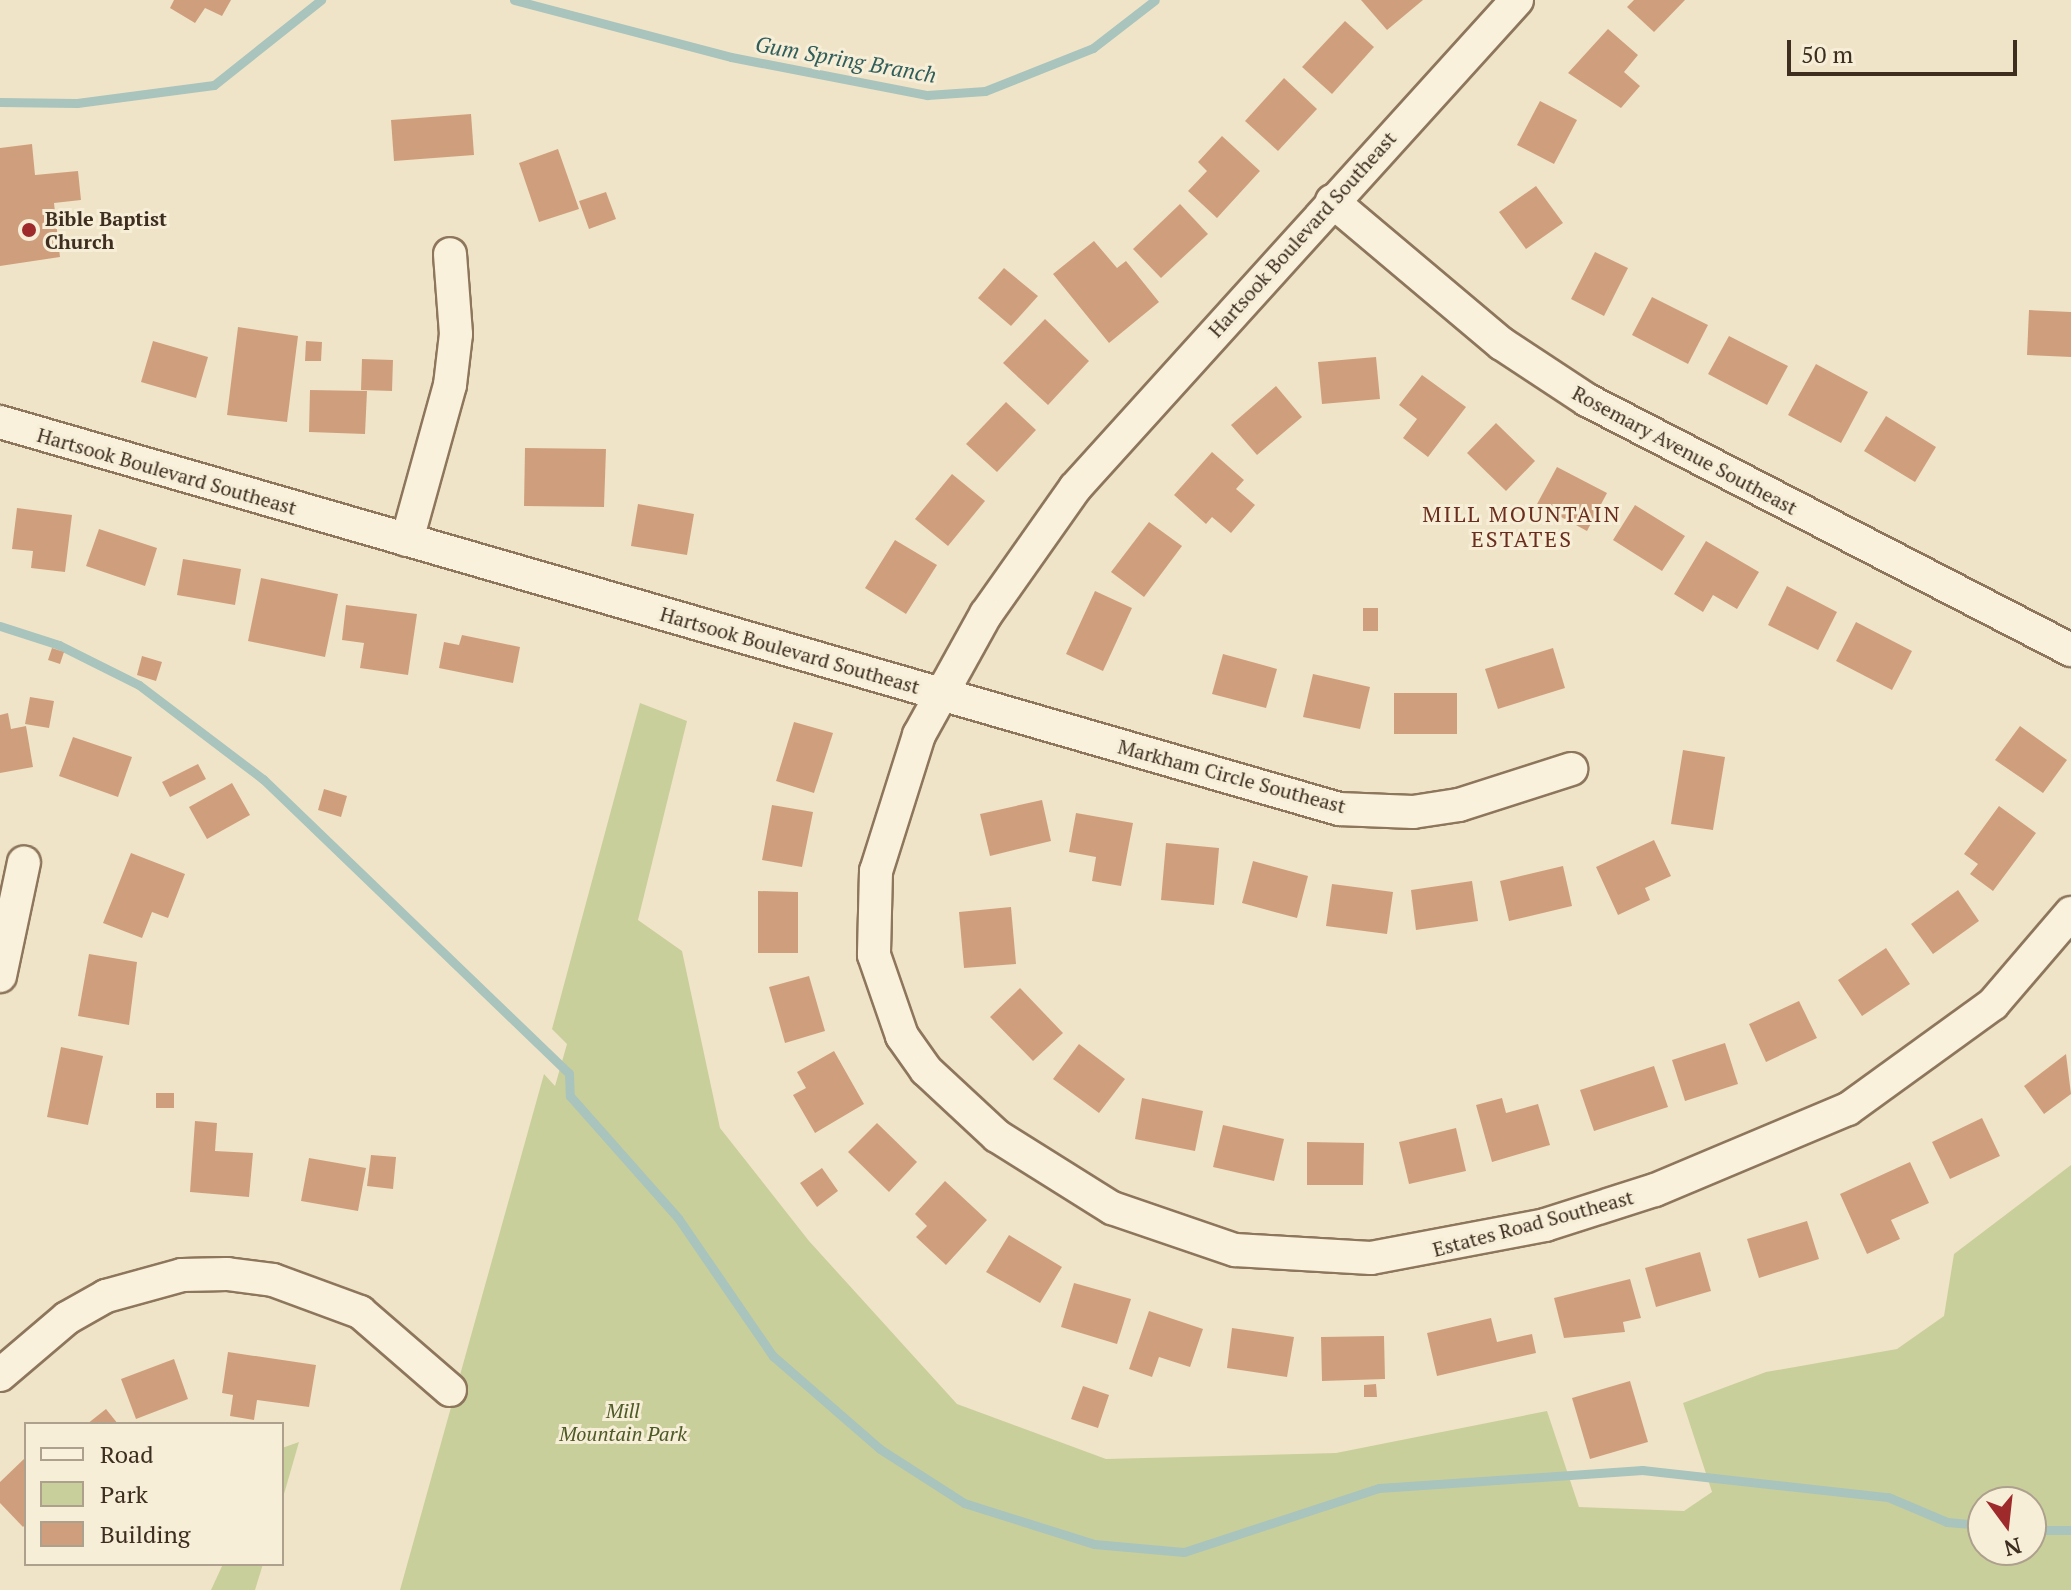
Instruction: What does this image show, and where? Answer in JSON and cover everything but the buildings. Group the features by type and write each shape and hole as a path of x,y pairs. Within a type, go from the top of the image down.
{"street":[{"name":"Hartsook Boulevard Southeast","path":"0,422 942,694 986,614 1075,488 1517,0"},
{"name":"Rosemary Avenue Southeast","path":"1332,201 1502,344 1587,400 2071,650"},
{"path":"407,540 450,385 456,334 450,254"},
{"name":"Markham Circle Southeast","path":"942,694 1339,809 1413,812 1459,805 1571,769"},
{"name":"Estates Road Southeast","path":"942,694 919,735 876,871 874,955 902,1036 949,1095 1052,1175 1174,1235 1235,1250 1309,1259 1433,1251 1559,1220 1768,1149 1923,1061 1993,1004 2071,913"},
{"path":"0,976 24,862"},
{"path":"0,1375 67,1318 106,1296 182,1275 227,1274 273,1280 360,1312 450,1390"}],"green space":[{"name":"Mill Mountain Park","path":"640,703 687,721 638,920 682,951 720,1128 809,1241 957,1404 1106,1459 1336,1453 1547,1411 1579,1507 1684,1511 1712,1492 1683,1403 1766,1372 1897,1349 1944,1316 1954,1254 2071,1165 2071,1590 400,1590 544,1074 555,1086 567,1044 552,1029"},
{"path":"299,1442 284,1494 284,1447"},
{"path":"222,1566 262,1566 255,1590 211,1590"}],"waterway":[{"name":"Gum Spring Branch","path":"0,102 77,103 214,85 321,0"},
{"name":"Gum Spring Branch","path":"514,0 731,57 927,95 985,91 1093,48 1155,0"},
{"path":"0,626 59,645 139,685 263,779 569,1073 570,1096 678,1218 773,1356 880,1449 964,1503 1094,1544 1184,1552 1379,1488 1642,1470 1888,1497 1947,1522 1967,1524"},
{"path":"2047,1530 2071,1530"}],"place":[{"name":"Bible Baptist Church","path":"29,230"}],"district":[{"name":"MILL MOUNTAIN ESTATES","path":"1522,526"}]}
